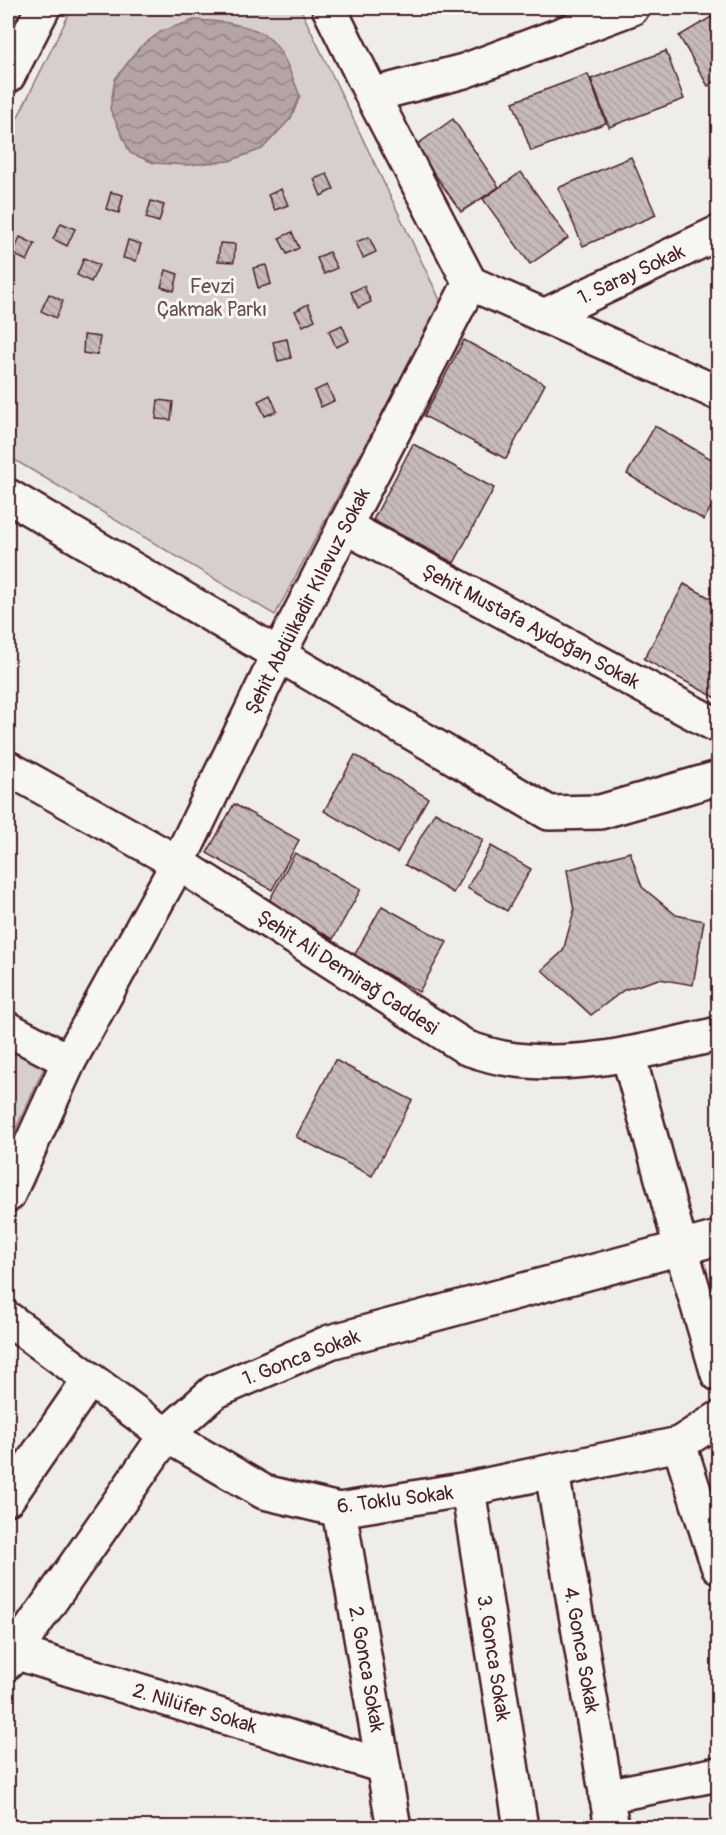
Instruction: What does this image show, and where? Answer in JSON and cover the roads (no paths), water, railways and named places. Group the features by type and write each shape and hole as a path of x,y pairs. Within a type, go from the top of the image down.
{"street":[{"path":"8,76 43,8"},
{"path":"330,8 372,95 470,283 718,393"},
{"path":"372,95 464,71 632,8"},
{"name":"1. Saray Sokak","path":"544,316 718,233"},
{"name":"Şehit Abdülkadir Kılavuz Sokak","path":"8,1195 69,1061 178,863 279,654 470,283"},
{"path":"8,496 549,813 600,812 718,778"},
{"name":"Şehit Mustafa Aydoğan Sokak","path":"344,526 718,726"},
{"name":"Şehit Ali Demirağ Caddesi","path":"8,768 178,863 467,1048 503,1058 585,1061 718,1034"},
{"path":"8,1029 69,1061"},
{"path":"628,1054 718,1374"},
{"name":"1. Gonca Sokak","path":"10,1655 166,1436 214,1392 330,1342 718,1238"},
{"name":"6. Toklu Sokak","path":"8,1319 166,1436 264,1492 339,1510 468,1489 679,1444 718,1419"},
{"path":"11,1485 89,1380"},
{"path":"679,1444 718,1566"},
{"name":"4. Gonca Sokak","path":"552,1472 612,1827"},
{"name":"3. Gonca Sokak","path":"468,1489 521,1827"},
{"name":"2. Gonca Sokak","path":"339,1510 394,1827"},
{"name":"2. Nilüfer Sokak","path":"10,1655 383,1766"},
{"path":"606,1796 718,1773"}],"water":[{"path":"194,20 244,26 270,39 284,58 300,96 291,118 262,149 229,161 187,165 154,163 130,153 110,109 115,79 140,47 162,31"}],"park label":[{"name":"Fevzi Çakmak Parkı","path":"212,298"}]}
